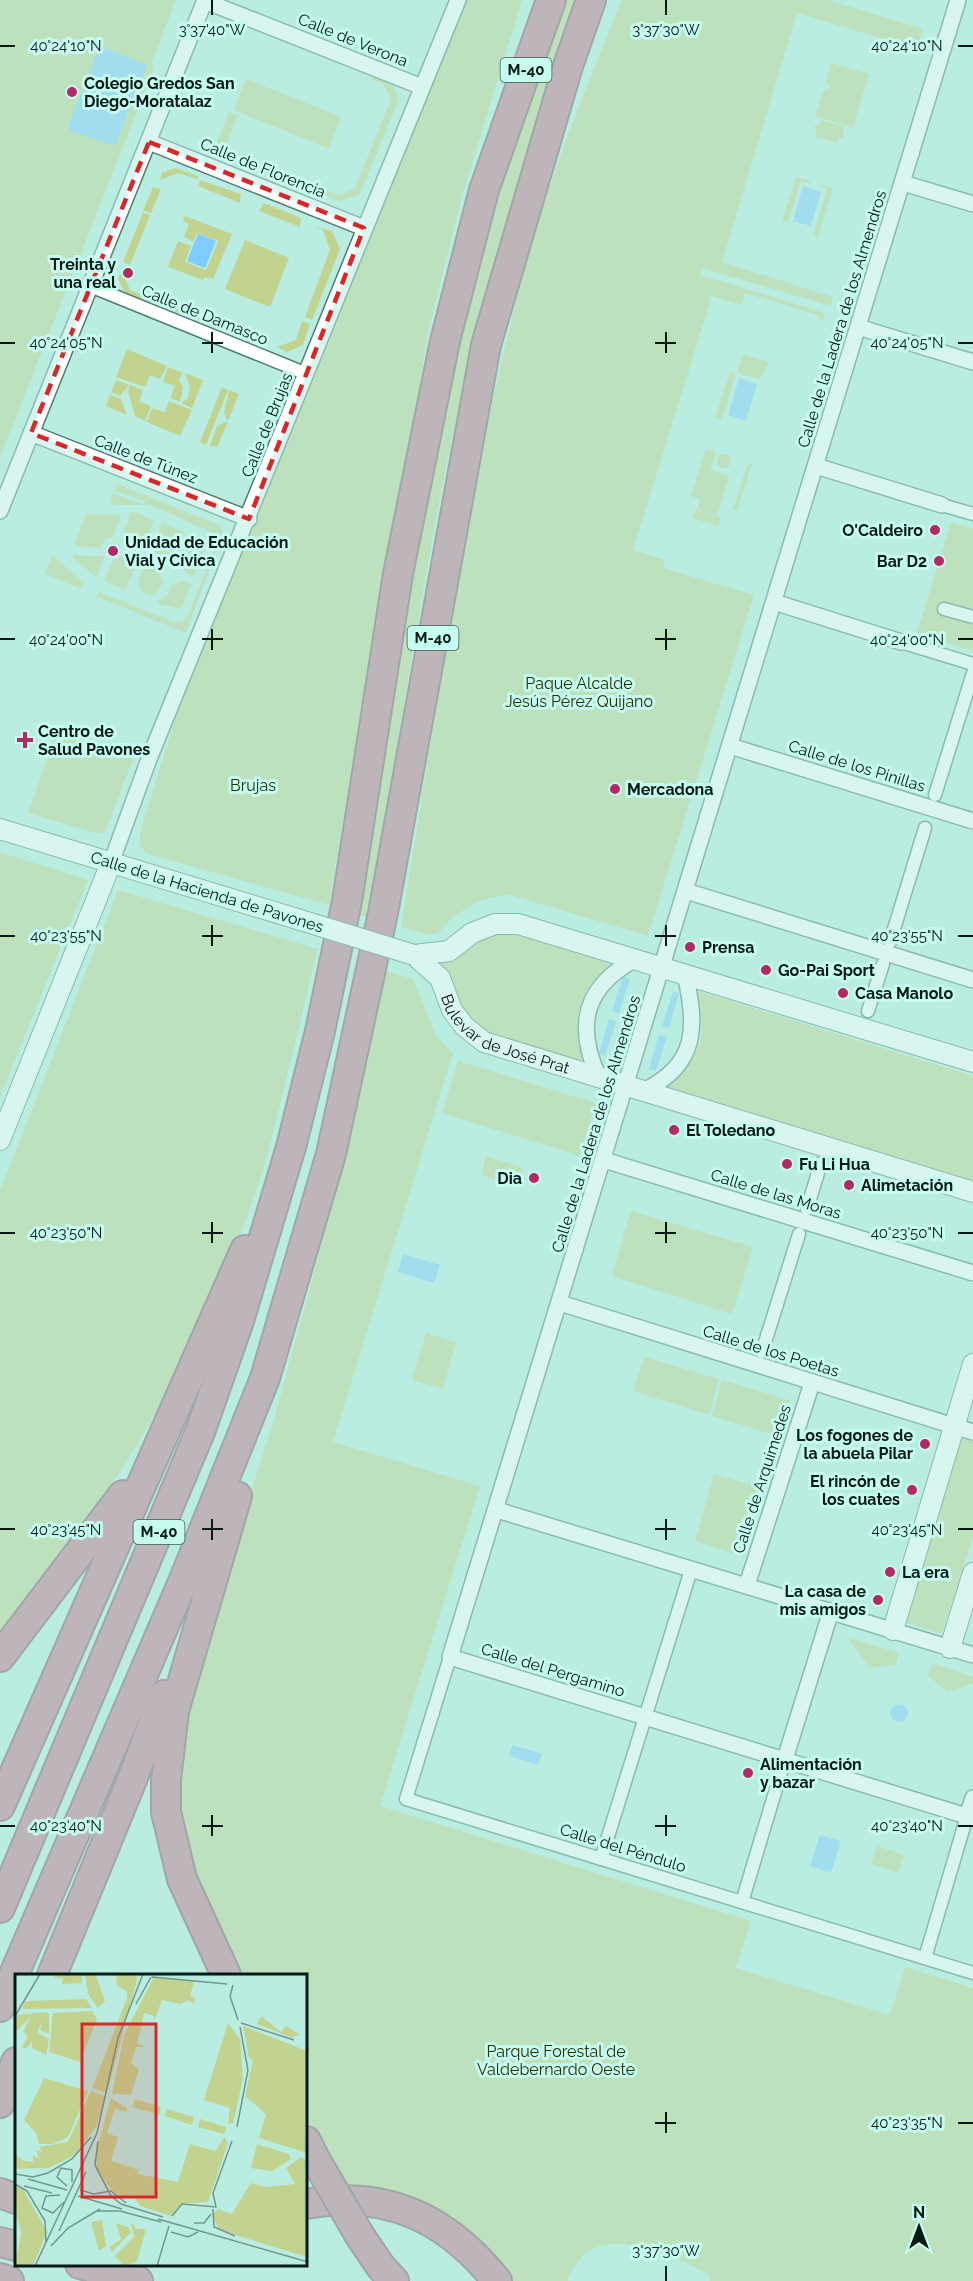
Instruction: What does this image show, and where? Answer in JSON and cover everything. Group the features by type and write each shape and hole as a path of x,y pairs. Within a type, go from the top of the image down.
{"highway":[{"path":"502,140 504,86 532,0"},
{"name":"M-40","path":"0,1908 200,1432 239,1321 291,1147 320,1031 347,901 398,574 445,341 484,190 551,0"},
{"name":"M-40","path":"0,2007 185,1577 265,1378 334,1143 383,913 486,345 568,66 591,0"},
{"path":"0,1806 291,1147"},
{"path":"52,1974 132,1780 203,1584 224,1536 259,1432 265,1378"},
{"path":"0,1657 155,1453"},
{"path":"224,1536 212,1587 174,1711 166,1780 166,1812 182,1879 226,1974"},
{"path":"0,2103 15,2065"},
{"path":"0,2109 15,2087"},
{"path":"310,2150 360,2236 381,2267 394,2281"},
{"path":"0,2192 15,2194"},
{"path":"0,2192 15,2199"},
{"path":"308,2204 335,2199 368,2201 418,2214 449,2233 471,2251 497,2281"},
{"path":"0,2242 15,2246"},
{"path":"84,2266 138,2281"},
{"path":"0,2278 9,2281"}],"street":[{"name":"Calle de Verona","path":"205,0 422,87"},
{"path":"0,511 205,0"},
{"name":"Calle de Brujas","path":"111,863 149,759 249,519 364,228 458,0"},
{"name":"Calle de la Ladera de los Almendros","path":"450,1657 497,1510 604,1160 624,1084 663,967 958,0"},
{"name":"Calle de Florencia","path":"149,141 364,228"},
{"name":"Calle de la Ladera de los Almendros","path":"903,183 973,204"},
{"name":"Calle de Damasco","path":"90,286 307,374"},
{"path":"858,327 973,362"},
{"name":"Calle de Túnez","path":"31,433 249,519"},
{"name":"Calle de la Ladera de los Almendros","path":"816,466 942,505"},
{"path":"942,505 973,514"},
{"path":"774,602 973,664"},
{"path":"944,609 973,616"},
{"path":"935,795 973,673"},
{"name":"Calle de los Pinillas","path":"730,746 973,821"},
{"name":"Calle de la Hacienda de Pavones","path":"0,828 414,955"},
{"path":"890,942 925,828"},
{"path":"0,1140 111,863"},
{"path":"686,891 973,980"},
{"path":"414,955 449,951 472,933 495,924 518,924 973,1062"},
{"name":"Bulevar de José Prat","path":"414,955 440,978 452,1010 464,1026 484,1041 973,1192"},
{"name":"Calle de la Ladera de los Almendros","path":"598,1076 587,1046 586,1020 589,1008 593,996 610,975 636,959"},
{"path":"868,1011 883,964"},
{"path":"645,1090 664,1081 680,1062 693,1031 692,1005 685,974"},
{"name":"Calle de las Moras","path":"604,1160 973,1273"},
{"path":"807,1209 821,1163"},
{"path":"762,1352 799,1233"},
{"name":"Calle de los Poetas","path":"560,1303 973,1432"},
{"path":"893,1630 973,1364"},
{"name":"Calle de Arquímedes","path":"747,1586 812,1383"},
{"path":"497,1510 973,1655"},
{"path":"601,1859 691,1570"},
{"path":"950,1648 973,1573"},
{"path":"742,1902 831,1611"},
{"name":"Calle del Pergamino","path":"450,1657 970,1817"},
{"name":"Calle del Péndulo","path":"450,1657 406,1799 973,1973"},
{"path":"925,1958 970,1817 973,1798"}],"highlighted area":[{"path":"149,142 364,228 249,519 31,433"}],"green space":[{"path":"0,0 176,0 152,61 153,72 0,457"},
{"name":"Brujas","path":"461,0 522,0 463,193 429,329 413,426 377,609 329,905 148,854 139,845 141,829 187,682"},
{"path":"560,0 578,0 518,181 469,364 432,541 369,917 357,914 398,644 435,442 473,280 500,186"},
{"name":"Paque Alcalde Jesús Pérez Quijano","path":"622,0 828,0 923,29 917,49 797,13 722,262 833,297 831,306 702,268 700,279 704,276 825,313 823,320 818,319 818,315 745,293 742,305 709,295 710,302 633,550 665,560 663,568 754,595 648,936 507,894 479,901 454,916 439,932 430,935 401,927 455,597 486,433 534,236 556,167"},
{"path":"831,63 869,74 853,128 815,116 824,89 829,90 830,85 825,84"},
{"path":"373,71 391,78 399,99 360,194 340,201 308,190 311,184 339,195 355,188 391,99 383,84 371,79"},
{"path":"246,79 341,117 329,149 234,110"},
{"path":"229,112 238,115 225,148 216,145"},
{"path":"820,120 843,126 844,138 839,138 838,143 815,137 817,132 814,126 820,124"},
{"path":"235,153 280,171 277,178 232,160"},
{"path":"175,168 198,176 197,179 178,173 160,180 162,173"},
{"path":"796,177 811,181 810,183 801,181 788,222 782,221"},
{"path":"200,180 241,194 240,203 198,186"},
{"path":"818,184 833,188 818,237 813,236 827,189"},
{"path":"153,187 161,189 151,213 143,211"},
{"path":"264,203 301,218 300,227 259,211"},
{"path":"143,213 150,215 130,265 123,262"},
{"path":"185,216 232,234 213,279 204,277 203,280 168,267 178,241 191,246 185,262 206,270 218,241 197,233 193,242 184,237 189,224 183,221"},
{"path":"313,226 332,231 340,249 312,320 305,317 330,250 323,230"},
{"path":"245,240 289,258 270,307 225,289"},
{"path":"122,271 130,290 149,298 148,302 125,293 118,278"},
{"path":"154,297 191,312 187,316 156,304 153,301"},
{"path":"302,321 310,324 303,345 287,352 277,347 296,340"},
{"path":"220,323 253,337 250,342 220,330"},
{"path":"127,349 167,366 160,379 150,375 145,387 116,377"},
{"path":"743,354 769,362 760,379 737,373"},
{"path":"168,367 183,373 179,379 183,388 180,402 170,398 175,386 163,382"},
{"path":"730,372 736,373 722,420 715,418"},
{"path":"185,373 203,380 192,408 181,403 188,398 190,387"},
{"path":"116,380 129,385 120,396 111,392"},
{"path":"130,385 143,390 139,401 151,406 145,421 135,416 128,391"},
{"path":"222,387 228,390 206,445 200,442"},
{"path":"229,390 239,394 228,421 224,413"},
{"path":"110,395 121,399 127,415 106,406"},
{"path":"169,401 192,410 180,436 147,422 152,408 165,412"},
{"path":"228,422 217,447 210,446 217,426"},
{"path":"706,449 716,452 710,470 729,476 717,516 697,510 700,499 691,496"},
{"path":"724,454 729,456 731,461 729,466 724,468 719,466 717,461 719,456"},
{"path":"752,463 737,511 733,509 747,466"},
{"path":"117,484 222,526 222,537 150,505 114,505 111,501 111,493 143,504 145,501 115,491"},
{"path":"695,510 721,518 718,526 692,518"},
{"path":"131,511 154,520 139,554 125,548 121,541"},
{"path":"86,514 121,515 113,537 106,539 101,548 76,546 75,542"},
{"path":"951,522 973,529 973,651 917,633"},
{"path":"162,523 184,532 173,558 161,563 149,556"},
{"path":"192,534 208,542 194,576 186,573 181,561"},
{"path":"216,545 218,546 186,633 97,597 99,592 174,622 182,621 188,616"},
{"path":"52,555 84,583 81,589 45,574"},
{"path":"73,555 104,556 97,578 72,557"},
{"path":"122,556 137,563 125,590 104,581 113,561"},
{"path":"145,566 158,571 163,583 154,595 147,595 139,588 139,578"},
{"path":"183,581 191,584 181,609 156,603 168,594 171,586"},
{"path":"58,729 133,759 105,832 99,834 28,813"},
{"path":"0,852 88,880 0,1097"},
{"path":"118,890 318,949 262,1174 214,1298 154,1416 120,1473 83,1528 43,1581 0,1632 0,1191"},
{"path":"504,931 516,931 610,960 611,965 593,984 582,1007 579,1031 583,1057 580,1061 488,1033 479,1028 464,1011 451,979 438,962 454,958 486,936"},
{"name":"Parque Forestal de Valdebernardo Oeste","path":"385,971 413,979 437,1037 453,1053 333,1442 480,1486 380,1806 751,1921 736,1968 890,2015 905,1967 973,1988 973,2281 710,2281 709,2274 678,2259 641,2246 622,2244 604,2245 588,2251 576,2264 568,2281 511,2281 480,2244 343,2189 308,2120 308,1974 237,1974 185,1851 175,1789 192,1674 273,1423 327,1225"},
{"path":"695,990 973,1076 973,1182 666,1088 688,1066 699,1044 701,1019"},
{"path":"458,1061 596,1103 580,1156 442,1113"},
{"path":"486,1156 523,1168 518,1187 481,1175"},
{"path":"631,1211 753,1247 732,1314 612,1276"},
{"path":"426,1333 456,1342 443,1389 412,1380"},
{"path":"644,1357 719,1379 709,1415 633,1391"},
{"path":"722,1380 789,1400 778,1436 712,1416"},
{"path":"960,1436 973,1441 973,1536 942,1634 904,1622"},
{"path":"714,1474 765,1489 744,1557 695,1541"},
{"path":"847,1637 899,1653 896,1665 870,1668"},
{"path":"932,1663 973,1677 973,1684 948,1692 928,1676"},
{"path":"877,1846 904,1855 898,1873 871,1864"}],"water":[{"path":"100,46 147,65 115,146 70,131 68,127"},
{"path":"803,186 821,192 811,226 793,221"},
{"path":"198,234 216,241 205,268 187,261"},
{"path":"739,378 757,384 746,421 728,415"},
{"path":"623,976 630,979 619,1013 612,1011"},
{"path":"673,992 679,993 669,1028 662,1026"},
{"path":"609,1019 616,1022 605,1056 599,1053"},
{"path":"659,1035 667,1037 656,1071 649,1069"},
{"path":"403,1254 440,1265 434,1283 398,1272"},
{"path":"899,1704 906,1706 908,1713 906,1720 899,1722 892,1720 890,1713 892,1706"},
{"path":"512,1745 542,1754 538,1765 509,1756"},
{"path":"820,1835 841,1841 831,1873 810,1866"}],"place":[{"name":"Colegio Gredos San Diego-Moratalaz","path":"72,92"},
{"name":"Treinta y una real","path":"128,273"},
{"name":"O'Caldeiro","path":"935,530"},
{"name":"Unidad de Educación Vial y Cívica","path":"113,551"},
{"name":"Bar D2","path":"939,561"},
{"name":"Centro de Salud Pavones","path":"25,740"},
{"name":"Mercadona","path":"615,789"},
{"name":"Prensa","path":"690,947"},
{"name":"Go-Pai Sport","path":"766,970"},
{"name":"Casa Manolo","path":"843,993"},
{"name":"El Toledano","path":"674,1130"},
{"name":"Fu Li Hua","path":"787,1164"},
{"name":"Dia","path":"534,1178"},
{"name":"Alimetación","path":"849,1185"},
{"name":"Los fogones de la abuela Pilar","path":"925,1444"},
{"name":"El rincón de los cuates","path":"912,1490"},
{"name":"La era","path":"890,1572"},
{"name":"La casa de mis amigos","path":"878,1600"},
{"name":"Alimentación y bazar","path":"748,1773"}]}
